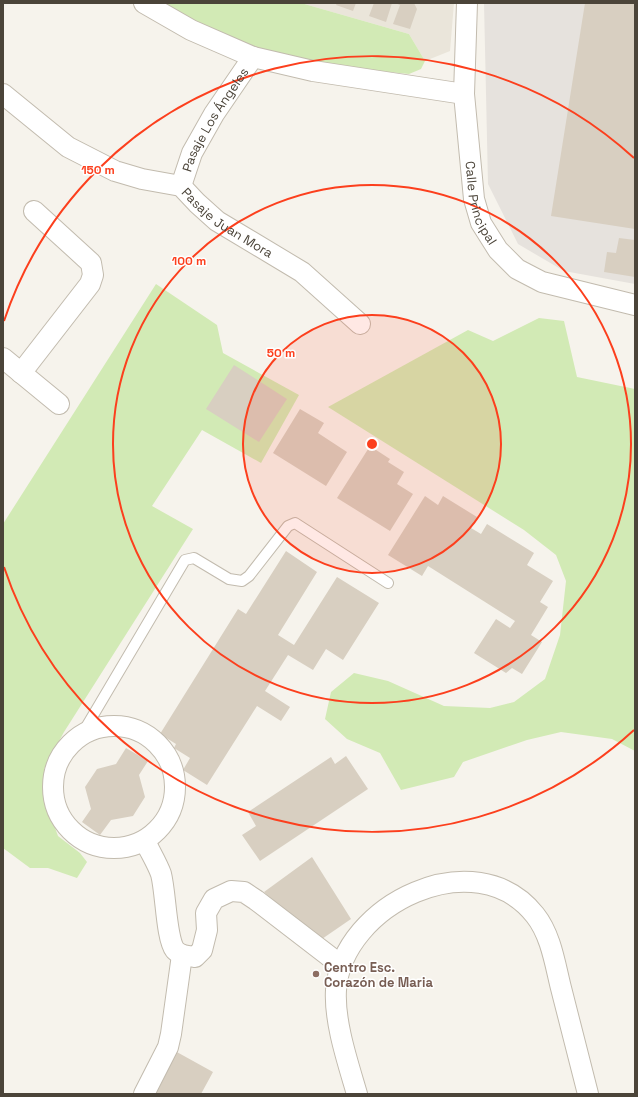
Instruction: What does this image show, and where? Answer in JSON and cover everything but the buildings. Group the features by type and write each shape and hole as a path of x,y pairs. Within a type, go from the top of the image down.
{"street":[{"path":"144,3 191,30 253,57 313,71 464,94"},
{"name":"Calle Principal","path":"467,3 464,94 474,199 481,223 498,250 517,269 542,282 635,304"},
{"name":"Pasaje Los Ángeles","path":"181,186 192,153 210,120 253,57"},
{"name":"Pasaje Juan Mora","path":"3,94 68,147 75,151 115,171 142,179 181,186 217,221 302,272 360,324"},
{"path":"21,373 90,284 93,275 91,262 34,211"},
{"path":"3,358 59,404"},
{"path":"105,726 129,727 151,738 167,756 175,778 174,803 163,824 146,841 123,849 99,848 77,837 60,819 53,797 54,772 64,750 82,734 105,726"},
{"path":"146,841 160,874 168,911 169,933 175,949 182,955 195,958 202,950 207,930 206,912 214,899 231,891 244,892 256,900 342,966"},
{"path":"356,1094 338,1017 336,990 342,966 355,939 373,918 408,895 440,884 474,881 500,888 522,900 536,916 548,941 588,1094"},
{"path":"144,1094 168,1047 182,955"}],"lane":[{"path":"82,734 185,560 194,558 230,579 242,581 249,576 288,526 295,523 388,583"}],"shaded area":[{"path":"301,3 454,3 450,51 425,61 409,34"},
{"path":"484,3 635,3 635,284 564,271 518,244 488,184"}],"green space":[{"path":"158,3 301,3 409,34 425,61 421,69 409,74 317,65 240,47"},
{"path":"156,284 217,325 223,353 299,395 261,463 202,430 152,506 193,529 64,732 44,769 46,803 58,836 80,853 87,862 77,878 48,868 30,868 3,848 3,524"},
{"path":"539,318 564,321 577,377 635,389 635,751 612,739 561,732 527,740 463,762 454,777 401,790 380,753 347,739 325,719 331,692 354,673 388,681 444,706 490,708 514,702 545,679 560,635 566,581 556,555 524,530 328,407 468,330 493,341"}],"place":[{"name":"Centro Esc. Corazón de Maria","path":"316,974"}]}
